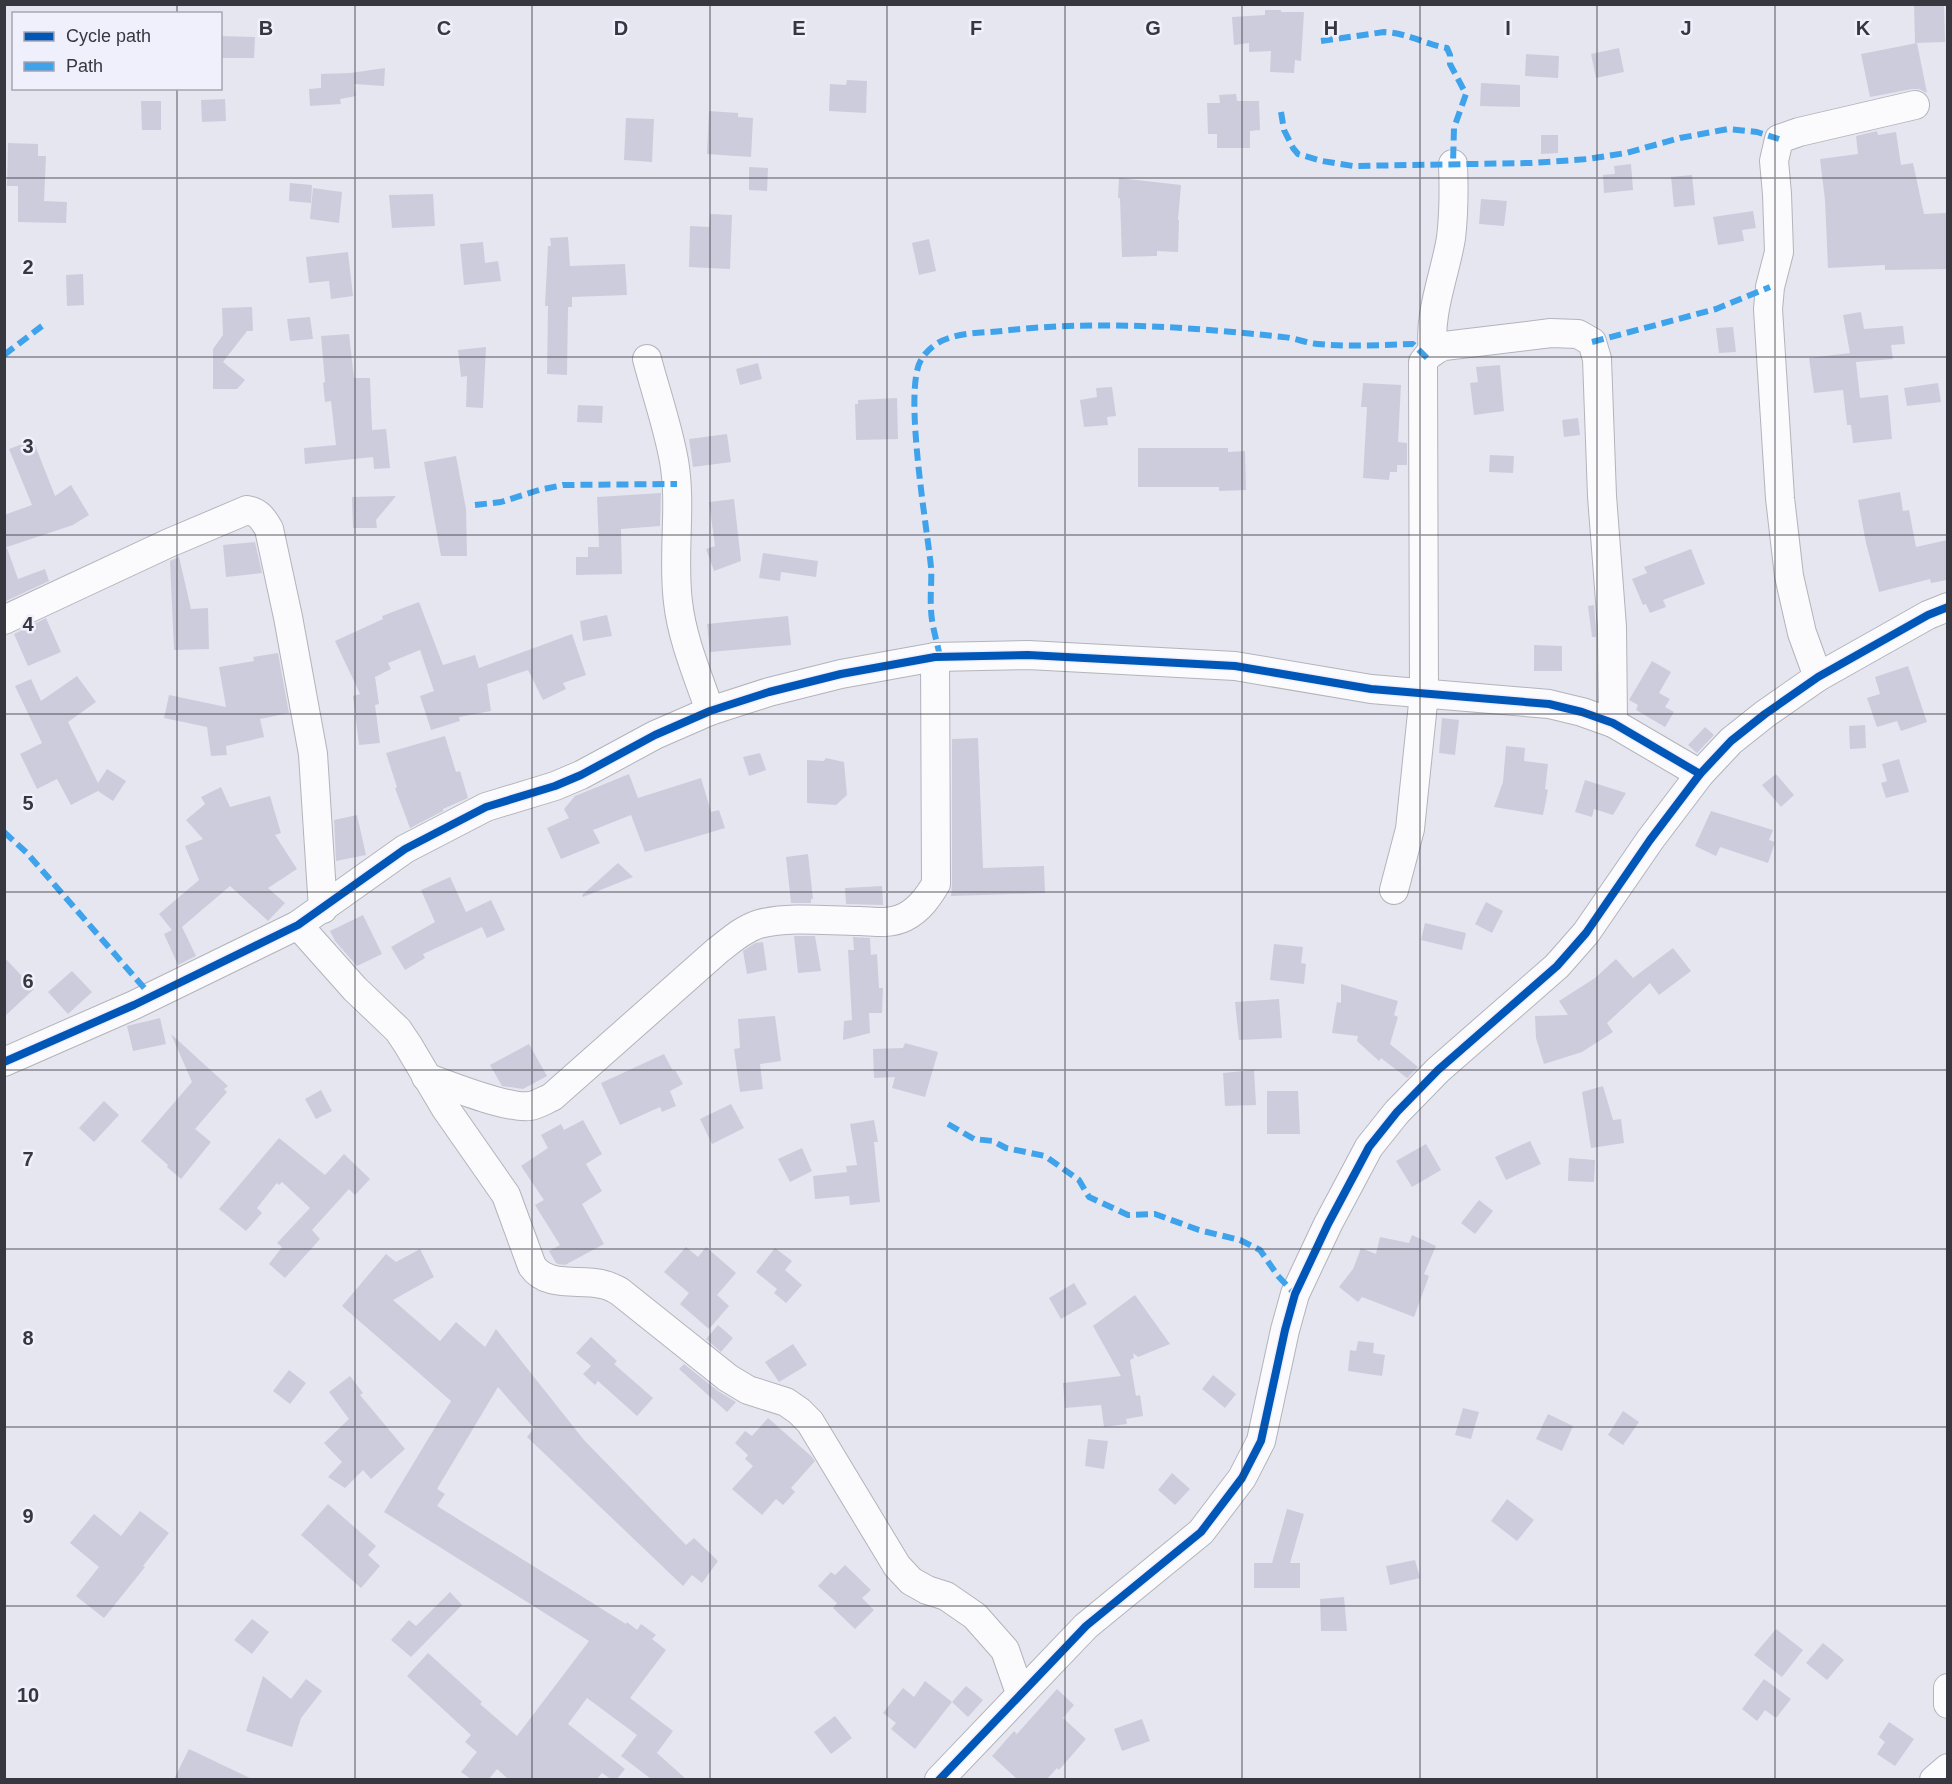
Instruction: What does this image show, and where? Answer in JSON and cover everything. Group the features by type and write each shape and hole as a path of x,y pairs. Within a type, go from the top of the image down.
{"street":[{"path":"1818,677 1802,633 1789,576 1780,498 1768,309 1770,286 1779,252 1774,161 1779,139 1799,132 1915,105"},
{"path":"1432,352 1431,334 1451,238 1454,202 1453,164"},
{"path":"1394,890 1410,829 1424,694 1423,362 1432,352 1444,346 1551,333 1578,334 1592,342 1597,359 1602,496 1612,627 1613,723"},
{"path":"647,359 674,460 677,484 678,603 710,711"},
{"path":"4,620 169,543 247,510 255,512 262,518 268,529 288,617 313,754 323,909"},
{"path":"939,1779 1086,1626 1201,1532 1242,1478 1261,1441 1295,1294 1369,1146 1397,1113 1438,1070 1557,966 1586,933 1650,840 1700,774 1731,741 1818,677 1928,615 1947,607"},
{"path":"4,1062 134,1005 298,925 405,849 486,807 555,786 581,775 655,735 710,711 769,692 841,674 935,657 1028,655 1235,666 1371,689 1549,704 1613,723 1700,774"},
{"path":"426,1077 514,1106 531,1106 552,1097 740,933 759,924 800,919 891,922 906,917 918,908 928,898 936,884 935,657"},
{"path":"298,925 355,989 398,1030 446,1109 506,1195 532,1266 538,1274 551,1280 599,1283 619,1291 728,1378 747,1390 786,1402 799,1411 810,1422 897,1566 911,1581 927,1590 946,1596 975,1616 1005,1650 1020,1693"},
{"path":"1947,1688 1947,1704"},
{"path":"1934,1779 1947,1768"}],"building":[{"path":"1914,4 1944,4 1945,42 1915,43"},
{"path":"1265,10 1304,12 1301,61 1295,60 1294,73 1270,72 1271,51 1249,52 1249,43 1234,45 1232,17 1265,15"},
{"path":"222,36 255,37 254,58 222,58"},
{"path":"1917,43 1927,93 1919,89 1912,89 1870,97 1861,54"},
{"path":"1619,48 1624,72 1596,78 1591,54"},
{"path":"1526,54 1559,56 1558,78 1525,76"},
{"path":"385,68 384,86 354,84 356,96 340,99 341,104 310,106 309,89 321,88 321,74"},
{"path":"847,80 867,81 866,113 829,111 830,84 846,85"},
{"path":"1481,83 1520,85 1520,107 1480,106"},
{"path":"1236,94 1237,101 1259,101 1260,130 1250,131 1250,148 1217,148 1217,134 1208,134 1207,103 1220,103 1219,95"},
{"path":"225,99 226,121 202,122 201,100"},
{"path":"141,101 161,101 161,130 142,130"},
{"path":"709,111 738,113 738,117 753,118 751,157 707,154"},
{"path":"626,118 654,119 652,162 624,160"},
{"path":"1877,131 1878,135 1896,132 1901,165 1913,163 1924,214 1946,213 1947,269 1885,270 1885,265 1828,268 1825,200 1820,159 1858,154 1856,136"},
{"path":"1541,135 1558,135 1558,153 1541,154"},
{"path":"8,143 38,144 38,156 46,156 44,201 67,202 66,223 18,222 18,186 7,186"},
{"path":"1631,164 1633,190 1604,193 1603,175 1615,174 1614,166"},
{"path":"749,167 768,168 767,191 749,190"},
{"path":"1692,175 1695,205 1674,207 1671,177"},
{"path":"1119,178 1181,185 1178,252 1157,251 1157,256 1122,257"},
{"path":"290,183 312,185 311,203 289,201"},
{"path":"313,188 342,192 339,223 310,219"},
{"path":"433,194 435,226 392,228 389,195"},
{"path":"1481,199 1507,201 1504,226 1479,224"},
{"path":"1753,211 1756,228 1742,230 1744,241 1718,245 1713,217"},
{"path":"710,214 732,215 730,269 689,267 690,226 709,227"},
{"path":"568,237 570,266 625,264 627,295 572,297 572,307 568,307 567,375 547,374 548,306 545,306 548,246 551,246 550,238"},
{"path":"929,239 936,271 919,275 912,243"},
{"path":"483,242 485,263 498,261 501,281 464,285 460,244"},
{"path":"348,252 353,296 331,299 329,281 309,283 306,257"},
{"path":"83,274 84,305 67,306 66,275"},
{"path":"252,307 253,331 247,331 223,362 245,380 237,389 213,389 213,349 223,335 222,308"},
{"path":"1861,312 1864,329 1903,326 1905,344 1891,345 1893,359 1856,362 1860,398 1888,395 1892,439 1853,443 1851,425 1847,425 1843,390 1814,393 1809,358 1850,353 1843,315"},
{"path":"310,317 313,339 290,341 287,319"},
{"path":"1733,327 1736,352 1719,353 1716,328"},
{"path":"349,334 354,378 370,378 372,430 386,429 390,468 374,469 373,457 305,464 304,448 336,445 331,401 325,402 321,336"},
{"path":"486,347 483,408 466,407 467,376 461,377 458,350"},
{"path":"758,363 762,379 740,385 736,369"},
{"path":"1500,365 1504,411 1474,415 1470,383 1478,382 1476,367"},
{"path":"1363,383 1401,385 1398,442 1407,443 1407,465 1397,465 1397,472 1390,472 1389,480 1363,478 1367,407 1361,407"},
{"path":"1938,383 1941,402 1907,406 1904,388"},
{"path":"1112,387 1116,416 1107,417 1108,425 1084,427 1080,400 1097,397 1096,388"},
{"path":"897,398 898,439 856,440 855,404 858,404 858,400"},
{"path":"578,405 603,406 602,423 577,422"},
{"path":"1578,418 1580,435 1564,437 1562,420"},
{"path":"727,434 731,462 693,467 689,439"},
{"path":"33,440 55,496 71,485 89,515 73,525 4,548 4,515 32,505 9,449"},
{"path":"1138,448 1228,448 1228,452 1245,451 1246,490 1219,491 1219,487 1138,487"},
{"path":"1490,455 1514,456 1513,473 1489,472"},
{"path":"456,456 466,509 467,556 441,556 424,462"},
{"path":"1900,492 1903,511 1909,510 1916,547 1947,540 1947,580 1931,583 1930,579 1879,592 1858,500"},
{"path":"661,493 660,526 621,529 622,574 576,575 576,557 588,557 588,547 599,547 597,497"},
{"path":"396,496 376,520 377,528 353,528 352,497"},
{"path":"734,499 741,561 714,571 706,549 715,546 709,502"},
{"path":"255,542 262,573 226,577 223,545"},
{"path":"7,548 18,579 45,569 49,581 6,601 4,549"},
{"path":"1691,549 1705,584 1663,600 1666,607 1650,613 1646,604 1643,605 1632,579 1647,573 1644,567"},
{"path":"763,553 818,561 816,577 781,572 780,581 759,578"},
{"path":"179,557 191,609 208,608 209,649 174,650 170,561"},
{"path":"419,602 443,665 475,655 479,668 572,634 586,675 563,683 566,689 543,700 528,670 487,684 491,711 459,717 460,721 431,730 420,696 434,691 420,650 388,663 391,669 375,677 379,704 375,705 380,743 359,745 353,696 360,694 335,641 383,619 382,616"},
{"path":"1594,605 1596,637 1592,637 1588,606"},
{"path":"607,615 612,636 583,641 580,621"},
{"path":"788,616 791,645 710,652 707,624"},
{"path":"46,618 61,652 28,666 14,634"},
{"path":"1534,645 1562,646 1562,671 1534,671"},
{"path":"278,653 289,713 260,719 264,737 226,746 227,755 211,756 207,727 164,718 169,695 226,707 219,667 254,661 253,657"},
{"path":"1652,661 1671,672 1659,693 1670,699 1665,707 1674,712 1665,727 1636,710 1638,705 1629,700"},
{"path":"1908,666 1927,722 1901,731 1897,721 1877,727 1867,698 1880,694 1875,677"},
{"path":"77,676 96,702 68,722 98,783 107,769 126,781 113,801 98,791 71,805 57,779 37,789 20,754 42,743 15,686 31,679 41,701"},
{"path":"1442,718 1459,720 1455,755 1439,753"},
{"path":"1865,725 1866,748 1850,749 1849,726"},
{"path":"1705,727 1714,735 1697,753 1688,745"},
{"path":"445,736 456,772 460,771 468,798 410,828 395,788 397,787 386,753"},
{"path":"978,738 983,868 1044,866 1045,893 951,896 952,739"},
{"path":"1506,746 1525,748 1524,761 1548,764 1545,789 1548,790 1543,815 1494,807 1503,782"},
{"path":"760,753 766,770 749,776 743,757"},
{"path":"826,758 844,762 847,795 836,805 807,803 807,760 824,761"},
{"path":"1899,759 1909,792 1886,798 1881,783 1887,781 1882,764"},
{"path":"629,774 638,798 701,778 711,812 719,810 725,828 645,852 631,815 593,830 600,843 561,859 547,828 569,818 564,809 575,796"},
{"path":"1776,774 1794,795 1781,807 1762,785"},
{"path":"1585,780 1626,793 1613,815 1594,809 1592,817 1575,812"},
{"path":"221,787 230,807 270,796 281,833 275,835 297,869 268,888 285,903 268,921 230,886 182,927 196,956 178,965 164,934 172,930 159,914 199,880 185,846 203,839 186,820 205,804 201,797"},
{"path":"1711,811 1773,830 1769,840 1775,842 1768,863 1720,847 1716,856 1695,846"},
{"path":"357,815 366,855 336,861 334,820"},
{"path":"808,854 813,899 811,903 791,903 786,857"},
{"path":"618,863 633,877 583,897 582,895"},
{"path":"450,877 466,912 491,900 505,930 487,938 482,927 423,954 425,958 405,970 391,947 435,922 421,890"},
{"path":"882,886 883,905 846,904 845,888"},
{"path":"1486,902 1503,911 1492,933 1475,924"},
{"path":"363,915 382,954 357,966 335,941 330,931"},
{"path":"1425,923 1466,933 1462,950 1421,940"},
{"path":"794,936 815,936 821,971 798,973"},
{"path":"853,937 870,938 871,955 877,954 879,988 883,988 882,1013 869,1013 870,1033 843,1040 844,1021 852,1020 848,950 854,950"},
{"path":"763,942 767,970 747,974 743,951 755,943"},
{"path":"1274,944 1303,947 1301,963 1306,964 1304,984 1270,980"},
{"path":"1673,948 1691,971 1659,995 1650,983 1607,1023 1613,1032 1582,1052 1544,1064 1536,1038 1535,1016 1568,1015 1559,1001 1595,978 1616,959 1633,978"},
{"path":"4,957 34,989 4,1017"},
{"path":"72,971 92,992 68,1014 48,992"},
{"path":"1341,984 1398,1001 1394,1015 1398,1017 1390,1044 1418,1067 1407,1078 1381,1058 1379,1061 1357,1041 1358,1036 1332,1033 1337,1002 1341,1003"},
{"path":"1279,999 1282,1038 1239,1040 1235,1002"},
{"path":"775,1016 781,1061 760,1064 763,1089 740,1092 734,1049 740,1048 738,1019"},
{"path":"160,1018 166,1044 133,1051 127,1026"},
{"path":"171,1034 228,1086 224,1089 227,1092 195,1129 211,1142 181,1179 141,1141 192,1082"},
{"path":"905,1043 938,1052 925,1097 892,1088 895,1077 874,1078 873,1049 903,1048"},
{"path":"529,1044 547,1076 523,1089 502,1086 490,1065"},
{"path":"664,1054 683,1084 670,1091 676,1106 662,1112 660,1107 620,1125 601,1083"},
{"path":"1254,1070 1256,1105 1225,1106 1223,1073"},
{"path":"1603,1086 1613,1120 1621,1119 1624,1143 1591,1148 1582,1092"},
{"path":"321,1090 332,1111 316,1119 305,1099"},
{"path":"1267,1091 1298,1091 1300,1134 1267,1134"},
{"path":"104,1101 119,1115 94,1142 79,1128"},
{"path":"731,1104 744,1128 712,1144 700,1119"},
{"path":"583,1120 602,1154 586,1164 602,1191 582,1204 604,1244 565,1265 558,1264 549,1251 560,1245 535,1205 544,1200 521,1166 548,1148 541,1135 561,1124 564,1130"},
{"path":"874,1120 878,1142 874,1142 880,1202 850,1205 849,1196 815,1199 813,1176 847,1172 846,1166 857,1165 850,1124"},
{"path":"279,1138 325,1175 344,1154 370,1179 355,1195 349,1189 312,1230 320,1239 285,1278 269,1264 282,1247 277,1243 310,1208 282,1182 279,1185 277,1183 257,1208 262,1213 246,1231 219,1209"},
{"path":"1530,1141 1541,1164 1506,1180 1495,1157"},
{"path":"1426,1144 1441,1170 1412,1187 1396,1161"},
{"path":"802,1148 812,1171 790,1182 778,1159"},
{"path":"1569,1158 1595,1160 1594,1182 1568,1181"},
{"path":"1479,1200 1493,1211 1475,1234 1461,1223"},
{"path":"1412,1235 1436,1246 1424,1274 1429,1276 1414,1317 1362,1297 1358,1302 1339,1287 1353,1269 1361,1248 1376,1254 1380,1237 1409,1243"},
{"path":"686,1247 698,1257 706,1247 736,1273 717,1295 729,1306 709,1329 680,1304 689,1293 664,1272"},
{"path":"775,1248 792,1261 785,1270 802,1285 786,1303 774,1293 777,1289 756,1272"},
{"path":"420,1249 434,1277 393,1300 440,1341 456,1322 485,1347 496,1329 584,1440 686,1545 694,1538 718,1561 702,1583 692,1575 683,1586 527,1437 534,1428 498,1387 437,1489 445,1494 437,1506 626,1624 627,1622 637,1630 641,1624 656,1635 652,1639 666,1650 630,1698 673,1731 657,1753 686,1779 651,1779 621,1756 637,1735 587,1698 568,1724 625,1769 617,1779 611,1779 602,1773 597,1779 508,1779 497,1769 489,1779 471,1779 461,1772 477,1752 465,1742 471,1735 407,1676 428,1653 482,1702 480,1704 517,1736 589,1641 384,1512 451,1401 342,1306 386,1254 396,1262"},
{"path":"1074,1283 1087,1304 1061,1319 1049,1298"},
{"path":"1135,1295 1170,1344 1138,1357 1133,1353 1134,1358 1130,1360 1136,1396 1140,1395 1143,1416 1126,1419 1127,1424 1104,1427 1101,1405 1065,1408 1063,1383 1121,1376 1093,1326"},
{"path":"718,1325 733,1338 721,1352 706,1339"},
{"path":"591,1337 617,1361 614,1364 653,1398 637,1416 598,1381 595,1385 583,1374 591,1366 576,1353"},
{"path":"1358,1341 1374,1343 1373,1353 1385,1355 1382,1376 1348,1371 1350,1350 1356,1351"},
{"path":"793,1344 807,1365 779,1382 765,1362"},
{"path":"684,1364 736,1402 727,1412 679,1369"},
{"path":"289,1370 306,1383 290,1404 273,1391"},
{"path":"1213,1375 1236,1394 1225,1408 1202,1389"},
{"path":"350,1376 363,1393 360,1395 405,1449 371,1479 363,1470 345,1488 328,1477 342,1462 324,1443 349,1419 329,1392"},
{"path":"1463,1408 1479,1412 1471,1439 1455,1435"},
{"path":"1623,1411 1639,1422 1623,1445 1608,1435"},
{"path":"1548,1414 1573,1426 1562,1451 1536,1439"},
{"path":"768,1418 815,1461 791,1488 795,1492 783,1505 776,1499 762,1515 732,1489 753,1466 745,1459 748,1455 735,1443 745,1431 752,1436"},
{"path":"1088,1439 1108,1441 1104,1469 1085,1466"},
{"path":"1172,1473 1190,1489 1175,1505 1158,1490"},
{"path":"1507,1499 1534,1520 1517,1541 1491,1521"},
{"path":"328,1504 376,1546 368,1555 380,1566 361,1588 301,1535"},
{"path":"1287,1509 1304,1514 1290,1563 1300,1563 1300,1588 1254,1588 1254,1563 1272,1563"},
{"path":"140,1511 169,1533 104,1618 76,1596 99,1567 70,1543 94,1514 121,1536"},
{"path":"1415,1560 1420,1578 1390,1585 1386,1566"},
{"path":"845,1565 871,1590 862,1598 874,1610 855,1629 833,1608 837,1603 818,1586 831,1572 835,1575"},
{"path":"450,1592 462,1605 411,1657 391,1640 409,1620 416,1626"},
{"path":"1344,1597 1347,1631 1321,1631 1320,1599"},
{"path":"252,1619 269,1632 252,1654 234,1640"},
{"path":"1776,1629 1803,1650 1782,1677 1754,1655"},
{"path":"1823,1643 1844,1660 1827,1680 1806,1663"},
{"path":"263,1676 291,1699 306,1679 322,1691 301,1718 292,1747 246,1731"},
{"path":"1764,1679 1791,1699 1776,1718 1765,1710 1757,1721 1742,1709"},
{"path":"925,1681 952,1702 915,1749 891,1729 896,1723 883,1713 903,1688 914,1697"},
{"path":"966,1686 983,1700 968,1717 952,1702"},
{"path":"1057,1689 1074,1705 1063,1718 1086,1739 1059,1770 1057,1768 1047,1779 1017,1779 992,1756 1014,1731 1017,1734"},
{"path":"835,1716 852,1738 831,1754 814,1732"},
{"path":"1142,1719 1150,1741 1122,1751 1114,1729"},
{"path":"1889,1722 1914,1739 1895,1766 1877,1754 1885,1742 1879,1737"},
{"path":"189,1749 252,1779 174,1779"}],"marked path":[{"path":"1321,41 1384,32 1400,34 1447,48 1450,64 1466,94 1454,128 1453,164"},
{"path":"1281,112 1284,130 1298,154 1353,166 1531,163 1588,159 1626,153 1680,138 1728,129 1757,132 1779,139"},
{"path":"1592,342 1716,309 1770,287"},
{"path":"940,657 931,614 931,567 918,460 914,399 916,376 921,360 937,344 946,339 968,334 1107,325 1248,333 1330,345 1413,344 1427,358"},
{"path":"4,355 42,326"},
{"path":"475,505 501,502 563,485 677,484"},
{"path":"4,832 27,853 152,997"},
{"path":"948,1124 974,1139 993,1141 1006,1148 1045,1156 1079,1180 1089,1197 1128,1215 1155,1214 1199,1230 1240,1240 1260,1250 1278,1276 1295,1294"}],"cycle path":[{"path":"939,1780 1086,1626 1201,1532 1242,1478 1261,1441 1295,1294 1328,1224 1369,1147 1397,1112 1438,1070 1557,966 1586,933 1650,840 1700,774 1731,741 1818,677 1928,615 1948,607"},
{"path":"4,1062 134,1005 298,925 405,849 486,807 555,786 581,775 655,735 710,711 769,692 841,674 935,657 1028,655 1235,666 1371,689 1549,704 1613,723 1700,774"}]}
